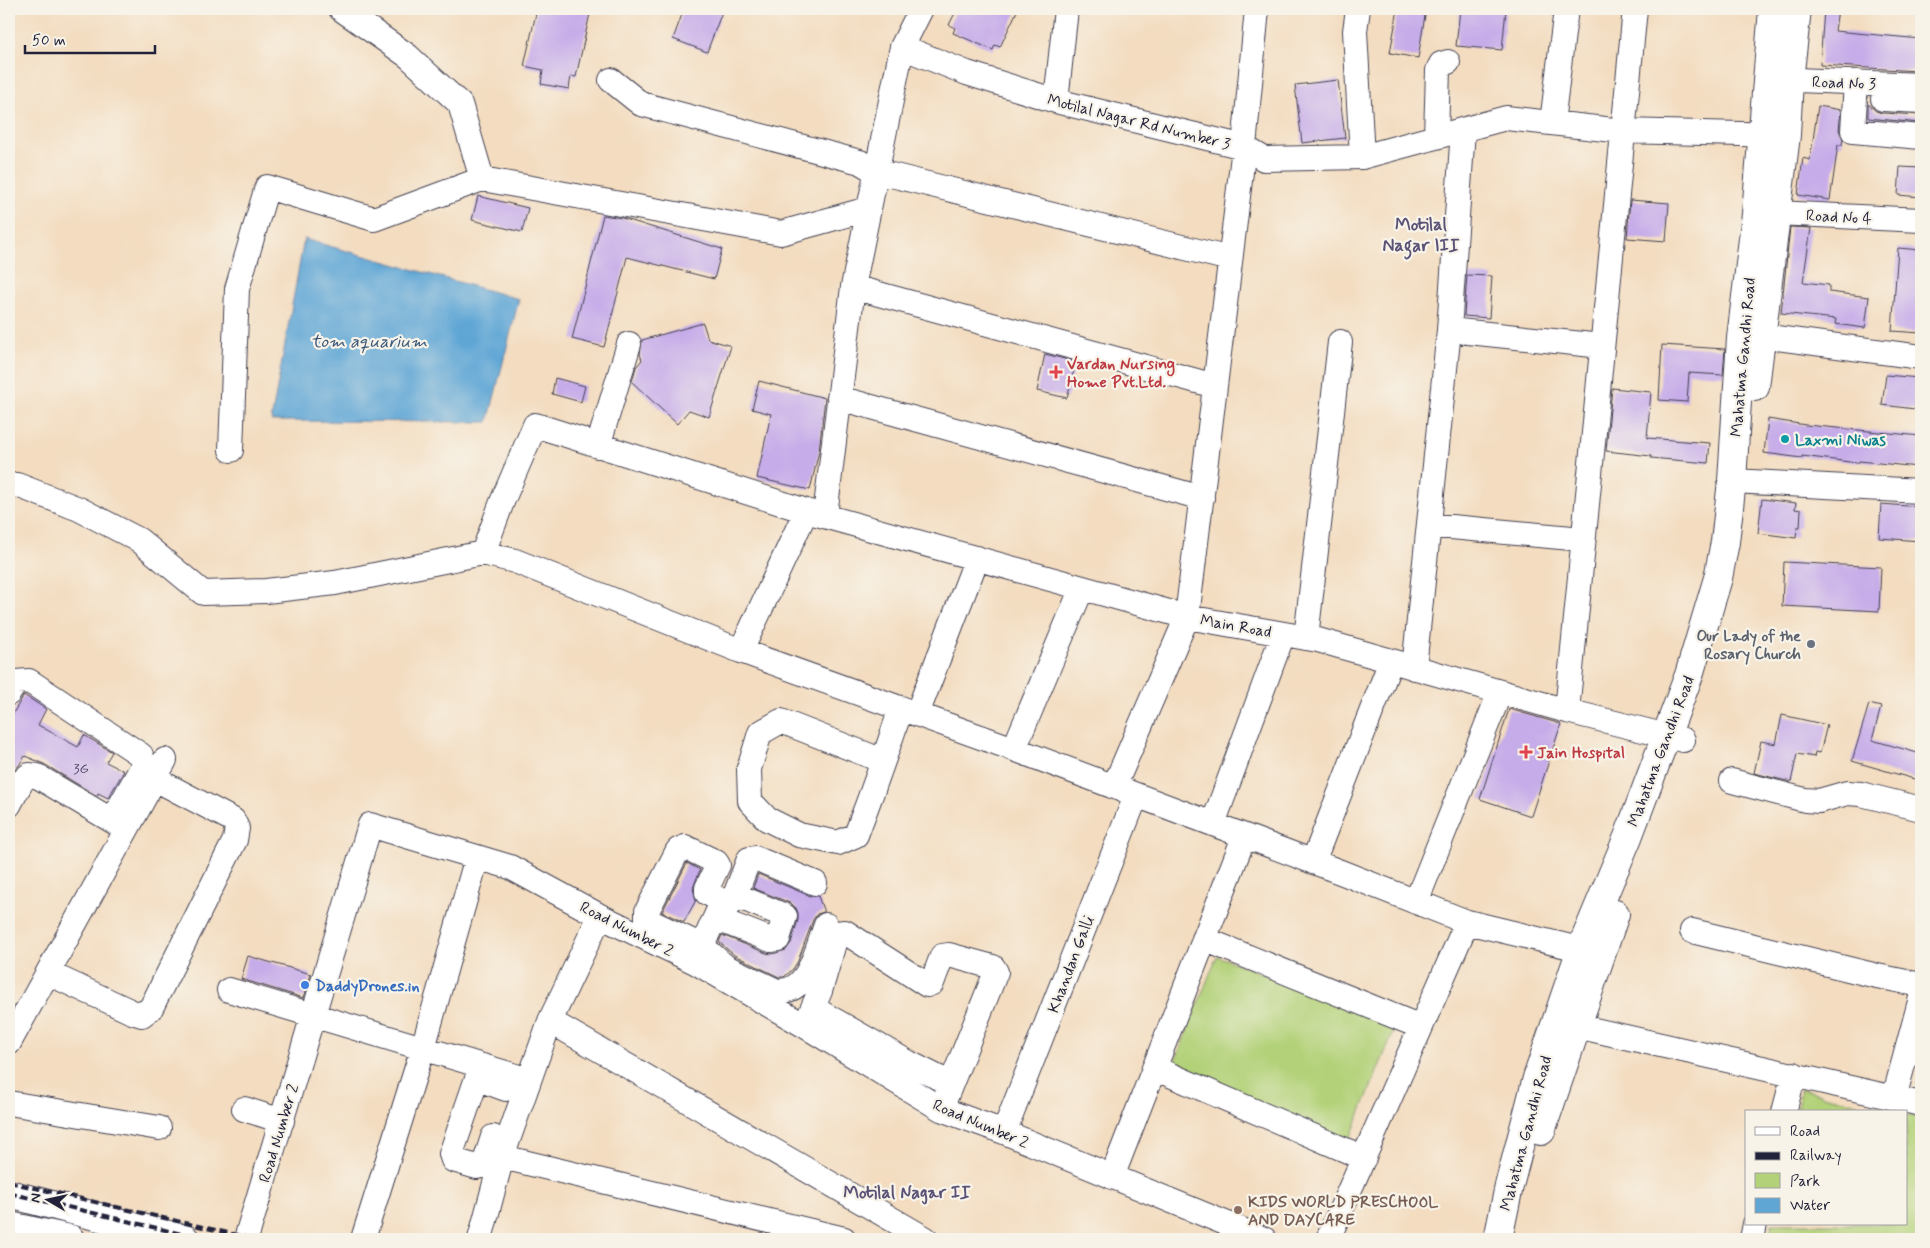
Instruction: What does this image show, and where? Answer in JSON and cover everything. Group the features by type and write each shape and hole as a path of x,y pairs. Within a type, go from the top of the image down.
{"main road":[{"name":"Mahatma Gandhi Road","path":"1516,1239 1540,1131 1567,1024 1591,952 1610,927 1647,842 1675,738 1728,595 1736,553 1738,480 1751,331 1775,134 1778,79 1773,9"},
{"name":"Mahatma Gandhi Road","path":"1778,79 1796,9"},
{"name":"Mahatma Gandhi Road","path":"1498,1239 1509,1186 1538,1078 1567,1024"},
{"path":"9,1194 185,1239"},
{"path":"9,1226 66,1239"}],"street":[{"path":"341,9 408,56 460,104 482,179"},
{"path":"741,651 816,513 839,398 852,287 868,209 902,47 921,9"},
{"path":"1056,101 1066,9"},
{"name":"Motilal Nagar Rd Number 3","path":"902,47 967,72 1056,101 1244,148 1258,9"},
{"path":"1358,9 1355,31 1362,157"},
{"path":"1552,123 1566,9"},
{"path":"1567,711 1635,9"},
{"path":"1436,137 1438,70 1440,64 1448,62"},
{"name":"Road No 3","path":"1778,79 1856,90 1921,85"},
{"path":"611,80 642,104 860,162 876,171 1230,259"},
{"path":"1921,102 1856,90 1853,128 1856,132 1921,137"},
{"path":"1114,787 1187,617 1244,148 1264,159 1362,157 1506,118 1623,131 1775,134"},
{"path":"1414,668 1449,330 1463,130"},
{"path":"231,450 237,289 267,187 374,218 482,179 781,233 868,209"},
{"name":"Road No 4","path":"1766,213 1921,220"},
{"path":"852,287 1215,386"},
{"path":"1449,330 1602,346"},
{"path":"1751,331 1921,346"},
{"path":"1751,331 1921,356"},
{"path":"1306,638 1340,342"},
{"path":"598,446 629,344"},
{"path":"839,398 1202,498"},
{"name":"Main Road","path":"483,553 502,502 535,426 816,513 1187,617 1306,638 1567,711 1675,738"},
{"path":"1738,480 1921,491"},
{"path":"17,485 79,509 139,540 203,593 266,591 335,583 483,553 516,561 741,651 1014,749 1466,922 1591,952"},
{"path":"1429,524 1583,539"},
{"path":"883,760 781,720 760,733 749,769 750,801 766,818 799,835 838,843 856,834 883,760 909,711 977,558"},
{"path":"1014,749 1082,588"},
{"path":"1213,824 1283,634"},
{"path":"1313,862 1391,661"},
{"path":"9,693 16,682 29,681 141,755 144,762 120,825 48,973 9,1043"},
{"path":"1416,902 1500,692"},
{"path":"48,973 142,1015 151,1008 235,840 237,828 232,820 160,770 120,825"},
{"path":"9,805 22,781 28,775 37,776 120,825"},
{"path":"1732,781 1805,800 1819,801 1847,793 1861,794 1921,808"},
{"name":"Khandan Galli","path":"1004,1132 1136,796"},
{"name":"Road Number 2","path":"246,1239 370,825 510,867 600,916 698,954 809,1017 941,1109 1004,1132 1112,1176 1219,1231 1264,1239"},
{"path":"1112,1176 1244,837"},
{"path":"724,905 707,893 718,865 716,862 685,847 678,850 647,911 647,920 698,954 777,990 786,991 796,987 808,972 826,924"},
{"path":"363,1239 423,1048 476,857"},
{"path":"698,954 749,859 755,858 815,883"},
{"path":"480,1239 520,1088 600,916"},
{"path":"1328,1239 1466,922"},
{"path":"1692,931 1921,985"},
{"path":"941,1109 996,972 993,967 949,955 942,956 932,983 927,985 844,932 837,933 820,991 809,1017 951,1084"},
{"path":"1204,938 1421,1027"},
{"path":"230,990 423,1048 520,1088"},
{"path":"1894,1098 1921,998"},
{"path":"550,1021 926,1239"},
{"path":"1567,1024 1921,1104"},
{"path":"1154,1068 1364,1158"},
{"path":"1785,1110 1794,1074"},
{"path":"9,1103 159,1128"},
{"path":"244,1110 282,1121"},
{"path":"502,1157 844,1239"},
{"path":"1752,1239 1755,1226"}],"green space":[{"path":"1217,956 1396,1025 1349,1141 1172,1069"},
{"path":"1801,1089 1880,1110 1796,1110"},
{"path":"1908,1115 1921,1118 1921,1239 1769,1239 1772,1226 1908,1226"}],"water":[{"name":"tom aquarium","path":"304,239 519,299 488,422 271,421"}],"building":[{"path":"537,9 591,9 576,77 571,76 569,89 541,84 543,70 524,66"},
{"path":"684,9 723,9 707,52 673,39"},
{"path":"957,9 1018,9 1000,47 995,45 993,50 953,33 955,28 949,25"},
{"path":"1398,9 1426,9 1418,58 1390,53"},
{"path":"1460,9 1506,9 1502,50 1456,46"},
{"path":"1824,9 1838,9 1835,31 1921,39 1921,66 1917,66 1917,71 1820,65"},
{"path":"1338,80 1345,138 1302,143 1295,85"},
{"path":"1868,104 1876,111 1882,113 1921,115 1921,123 1868,118"},
{"path":"1818,106 1841,110 1839,130 1843,139 1842,145 1838,145 1830,200 1798,195 1803,158 1810,160"},
{"path":"1900,167 1921,168 1921,197 1898,195"},
{"path":"478,196 528,208 522,232 472,220"},
{"path":"1630,200 1669,203 1666,241 1627,238"},
{"path":"603,215 622,218 722,249 714,279 627,257 604,347 572,339"},
{"path":"1790,227 1811,228 1803,282 1829,285 1829,292 1869,297 1865,328 1835,324 1836,319 1781,313"},
{"path":"1898,248 1921,250 1918,304 1921,304 1921,333 1892,331"},
{"path":"1467,275 1492,276 1489,318 1464,316"},
{"path":"703,323 708,339 731,346 709,417 689,410 677,424 632,382 636,367 642,360 640,354 642,340"},
{"path":"1662,345 1725,349 1723,375 1689,373 1687,402 1659,400"},
{"path":"1045,354 1076,362 1067,398 1037,391"},
{"path":"1886,375 1919,378 1915,409 1882,405"},
{"path":"555,378 585,386 581,402 552,394"},
{"path":"759,381 825,398 819,451 810,490 757,478 771,414 752,409"},
{"path":"1612,388 1651,392 1647,438 1710,443 1708,463 1651,458 1651,456 1606,451"},
{"path":"1768,419 1806,425 1921,436 1918,467 1859,461 1858,463 1802,456 1802,458 1764,453"},
{"path":"1762,499 1796,503 1795,509 1801,510 1800,527 1797,527 1796,538 1758,533"},
{"path":"1881,504 1921,507 1921,541 1879,538"},
{"path":"1784,562 1881,567 1879,611 1782,606"},
{"path":"24,695 46,709 38,725 78,747 84,735 112,752 106,762 124,771 108,798 98,793 97,796 44,764 25,756 9,777 9,720"},
{"path":"1869,704 1881,707 1872,740 1921,754 1921,781 1852,761"},
{"path":"1509,709 1561,724 1531,816 1480,799"},
{"path":"1782,715 1827,725 1820,753 1815,752 1814,757 1797,754 1791,782 1754,773 1761,741 1776,744"},
{"path":"687,863 700,870 693,888 696,900 684,922 662,912"},
{"path":"758,874 810,896 818,896 824,912 817,914 813,920 798,961 793,969 784,977 779,977 734,955 719,942 722,935 772,954 786,950 791,943 798,920 796,908 790,903 753,888"},
{"path":"248,956 311,974 304,998 241,979"}],"railway":[{"path":"9,1182 254,1239"},
{"path":"9,1193 203,1239"}],"place":[{"name":"Vardan Nursing Home Pvt.Ltd.","path":"1056,372"},
{"name":"Laxmi Niwas","path":"1785,439"},
{"name":"Our Lady of the Rosary Church","path":"1811,644"},
{"name":"Jain Hospital","path":"1526,752"},
{"name":"DaddyDrones.in","path":"305,985"},
{"name":"KIDS WORLD PRESCHOOL AND DAYCARE","path":"1238,1210"}],"district":[{"name":"Motilal Nagar III","path":"1421,234"},
{"name":"Motilal Nagar II","path":"907,1192"}]}
